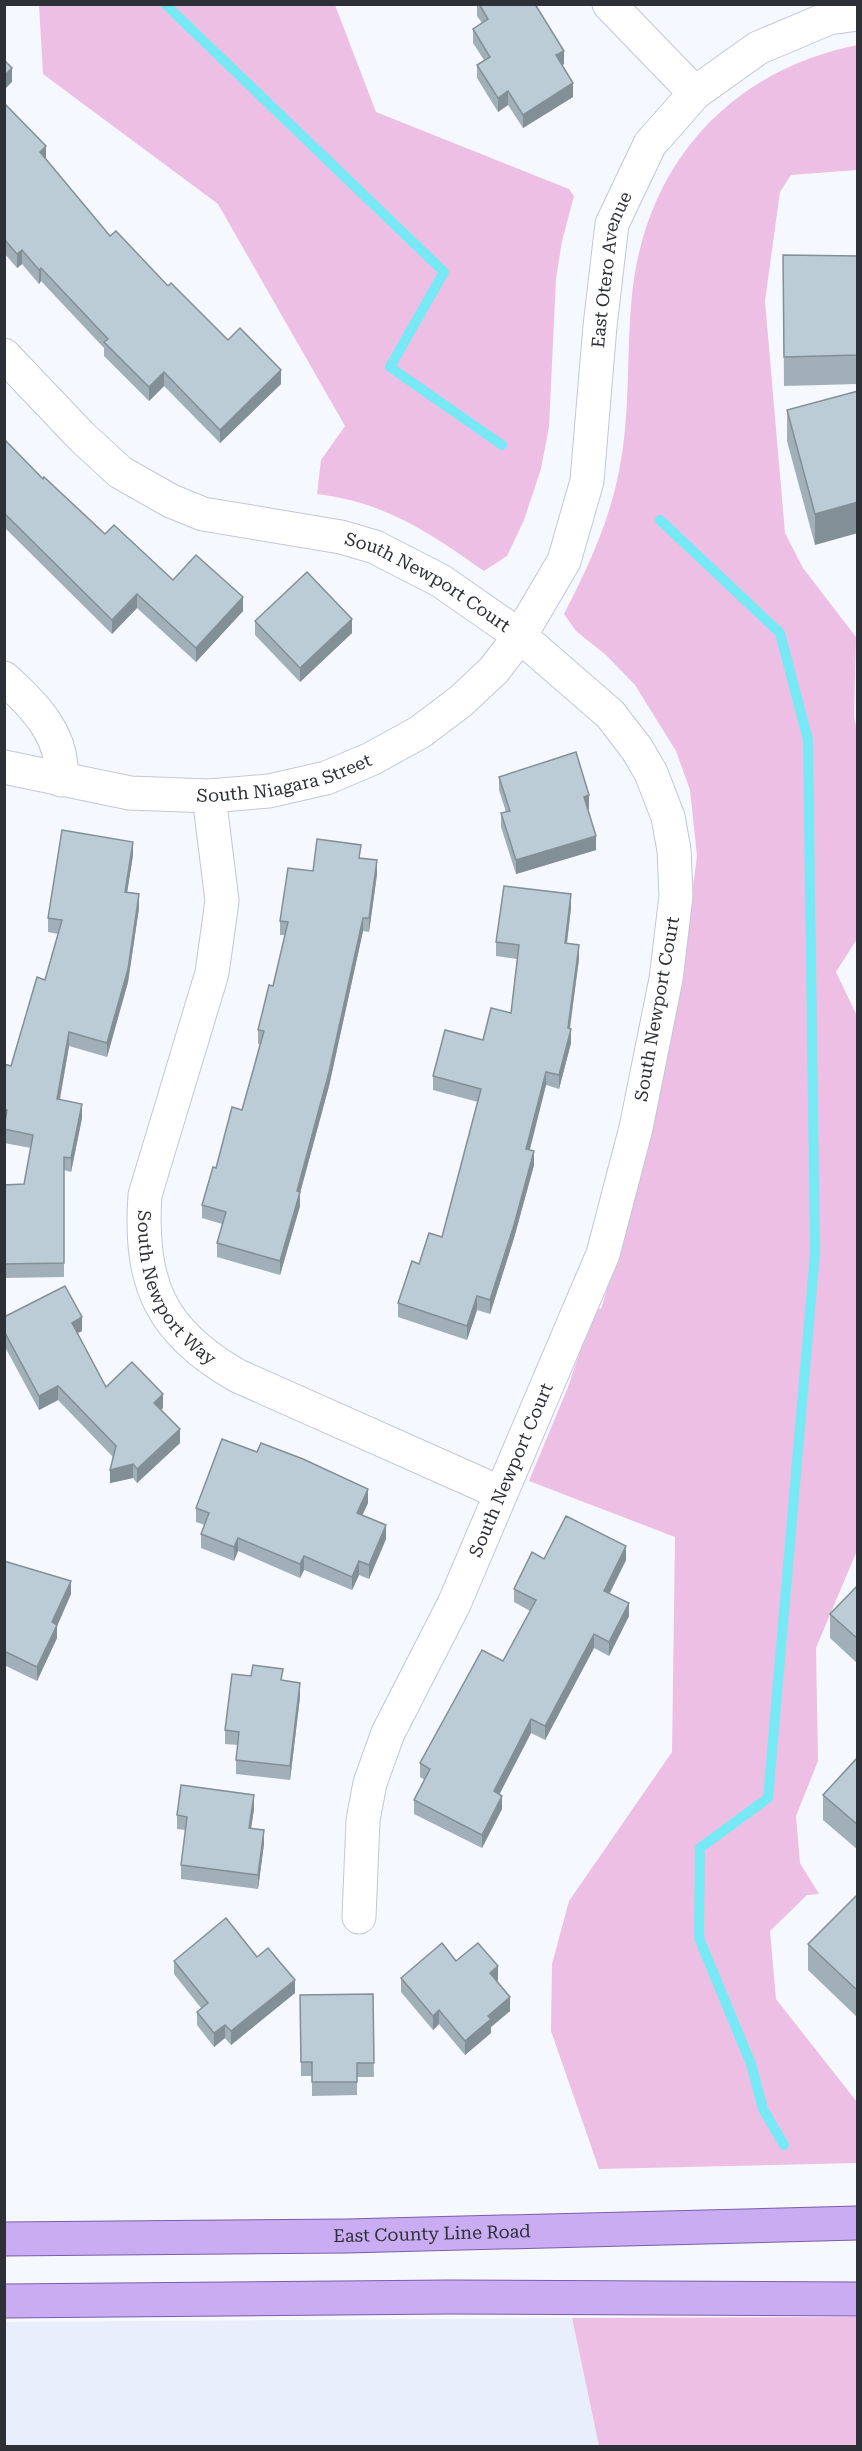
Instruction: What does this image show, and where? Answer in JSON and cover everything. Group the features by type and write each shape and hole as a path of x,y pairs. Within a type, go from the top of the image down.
{"main road":[{"name":"East County Line Road","path":"4,2239 347,2236 858,2223"},
{"path":"4,2301 449,2297 858,2299"}],"street":[{"path":"609,4 695,93"},
{"name":"East Otero Avenue","path":"520,636 564,561 587,481 600,326 612,224 650,144 695,93 758,48 829,18 858,14"},
{"name":"South Newport Court","path":"4,355 82,437 120,472 171,501 203,514 341,537 375,547 441,581 520,636 610,714 637,749 651,773 668,817 674,850 676,897 666,979 653,1053 636,1128 603,1254 454,1604 388,1733 370,1783 363,1820 359,1917"},
{"name":"South Niagara Street","path":"4,767 130,793 209,796 269,791 326,778 371,759 420,732 461,701 494,670 520,636"},
{"path":"4,678 28,699 50,729 63,764 61,780"},
{"name":"South Newport Way","path":"209,796 222,901 219,939 212,973 145,1195 142,1233 157,1302 184,1337 210,1360 501,1493"}],"shaded area":[{"path":"39,5 335,5 376,112 569,189 574,196 562,241 556,279 549,427 541,469 524,520 507,556 484,571 406,521 365,504 317,494 321,460 345,426 218,204 43,74"},
{"path":"857,45 857,170 791,175 780,192 765,301 785,533 803,568 856,637 854,716 858,736 857,939 836,972 858,1018 856,1553 816,1648 818,1761 796,1816 800,1863 819,1894 807,1895 770,1931 776,1999 857,2102 857,2163 599,2169 551,2031 552,1964 569,1901 672,1752 675,1537 529,1481 568,1387 595,1307 601,1309 639,1182 677,1009 697,856 690,790 676,751 635,685 606,655 576,631 564,614 597,544 615,490 623,449 630,317 640,248 655,205 675,166 701,131 733,101 770,77 811,58"},
{"path":"857,2317 857,2446 599,2446 572,2318"},
{"path":"572,2318 599,2446 5,2446 5,2322"}],"building":[{"path":"479,4 535,4 564,51 556,55 573,83 523,115 508,91 498,98 477,65 490,57 473,29 488,19"},
{"path":"4,60 12,68 4,76"},
{"path":"4,103 46,146 40,152 110,236 116,231 168,286 171,283 228,340 240,328 281,370 220,430 164,372 149,387 104,342 108,339 41,268 39,270 22,250 17,254 4,239"},
{"path":"783,255 858,256 858,355 784,357"},
{"path":"858,391 858,502 815,514 787,410"},
{"path":"4,439 43,479 44,477 105,534 114,525 173,580 196,555 243,597 196,648 137,594 112,620 4,513"},
{"path":"307,572 352,619 300,668 255,621"},
{"path":"576,752 589,795 584,797 596,836 516,860 501,813 510,811 499,777"},
{"path":"62,830 133,842 125,892 139,894 128,969 107,1043 69,1032 57,1099 82,1104 71,1158 64,1157 64,1263 4,1264 4,1185 24,1184 33,1135 4,1129 7,1110 4,1110 4,1064 11,1066 37,977 45,980 62,920 48,918"},
{"path":"317,839 361,845 359,858 377,860 369,918 363,918 329,1072 297,1191 300,1192 280,1261 217,1243 226,1212 202,1205 213,1167 216,1168 232,1107 242,1110 264,1031 258,1030 269,985 273,986 288,922 280,921 288,868 313,871"},
{"path":"504,886 571,894 565,943 579,945 568,1028 571,1029 559,1075 546,1072 526,1149 534,1151 514,1225 490,1300 477,1296 467,1326 398,1303 412,1261 419,1264 429,1233 442,1237 481,1089 433,1076 445,1030 483,1040 491,1008 511,1013 519,945 496,942"},
{"path":"65,1286 82,1317 72,1323 106,1387 132,1362 163,1394 154,1403 180,1429 137,1469 133,1464 110,1470 116,1446 58,1386 39,1396 4,1331 4,1317"},
{"path":"222,1439 257,1452 261,1443 303,1459 368,1489 357,1513 386,1525 369,1565 359,1561 352,1577 304,1556 300,1564 238,1538 234,1547 201,1534 209,1513 196,1508"},
{"path":"566,1516 626,1546 604,1591 629,1603 609,1642 594,1634 545,1726 531,1719 494,1791 502,1796 482,1835 414,1800 430,1769 420,1763 482,1650 503,1661 536,1600 514,1589 532,1552 544,1559"},
{"path":"4,1561 71,1581 52,1622 57,1625 37,1667 6,1652 4,1655"},
{"path":"858,1585 858,1639 830,1614"},
{"path":"253,1665 283,1669 281,1680 300,1683 290,1766 236,1760 239,1732 225,1730 232,1674 251,1676"},
{"path":"858,1757 858,1825 823,1795"},
{"path":"181,1785 254,1795 249,1828 264,1830 258,1875 181,1865 187,1817 177,1815"},
{"path":"858,1894 858,1991 808,1944"},
{"path":"226,1918 257,1957 268,1948 295,1980 231,2031 225,2025 214,2033 197,2012 208,2003 174,1961"},
{"path":"442,1943 456,1961 478,1943 498,1966 490,1973 510,1997 488,2016 491,2019 465,2041 439,2010 433,2016 401,1978"},
{"path":"373,1994 374,2063 357,2063 357,2082 312,2082 312,2062 301,2062 300,1995"}],"waterway":[{"path":"165,4 444,272 390,367 502,445"},
{"path":"660,520 780,633 808,740 815,1253 768,1798 700,1848 699,1938 751,2064 763,2109 784,2145"}]}
